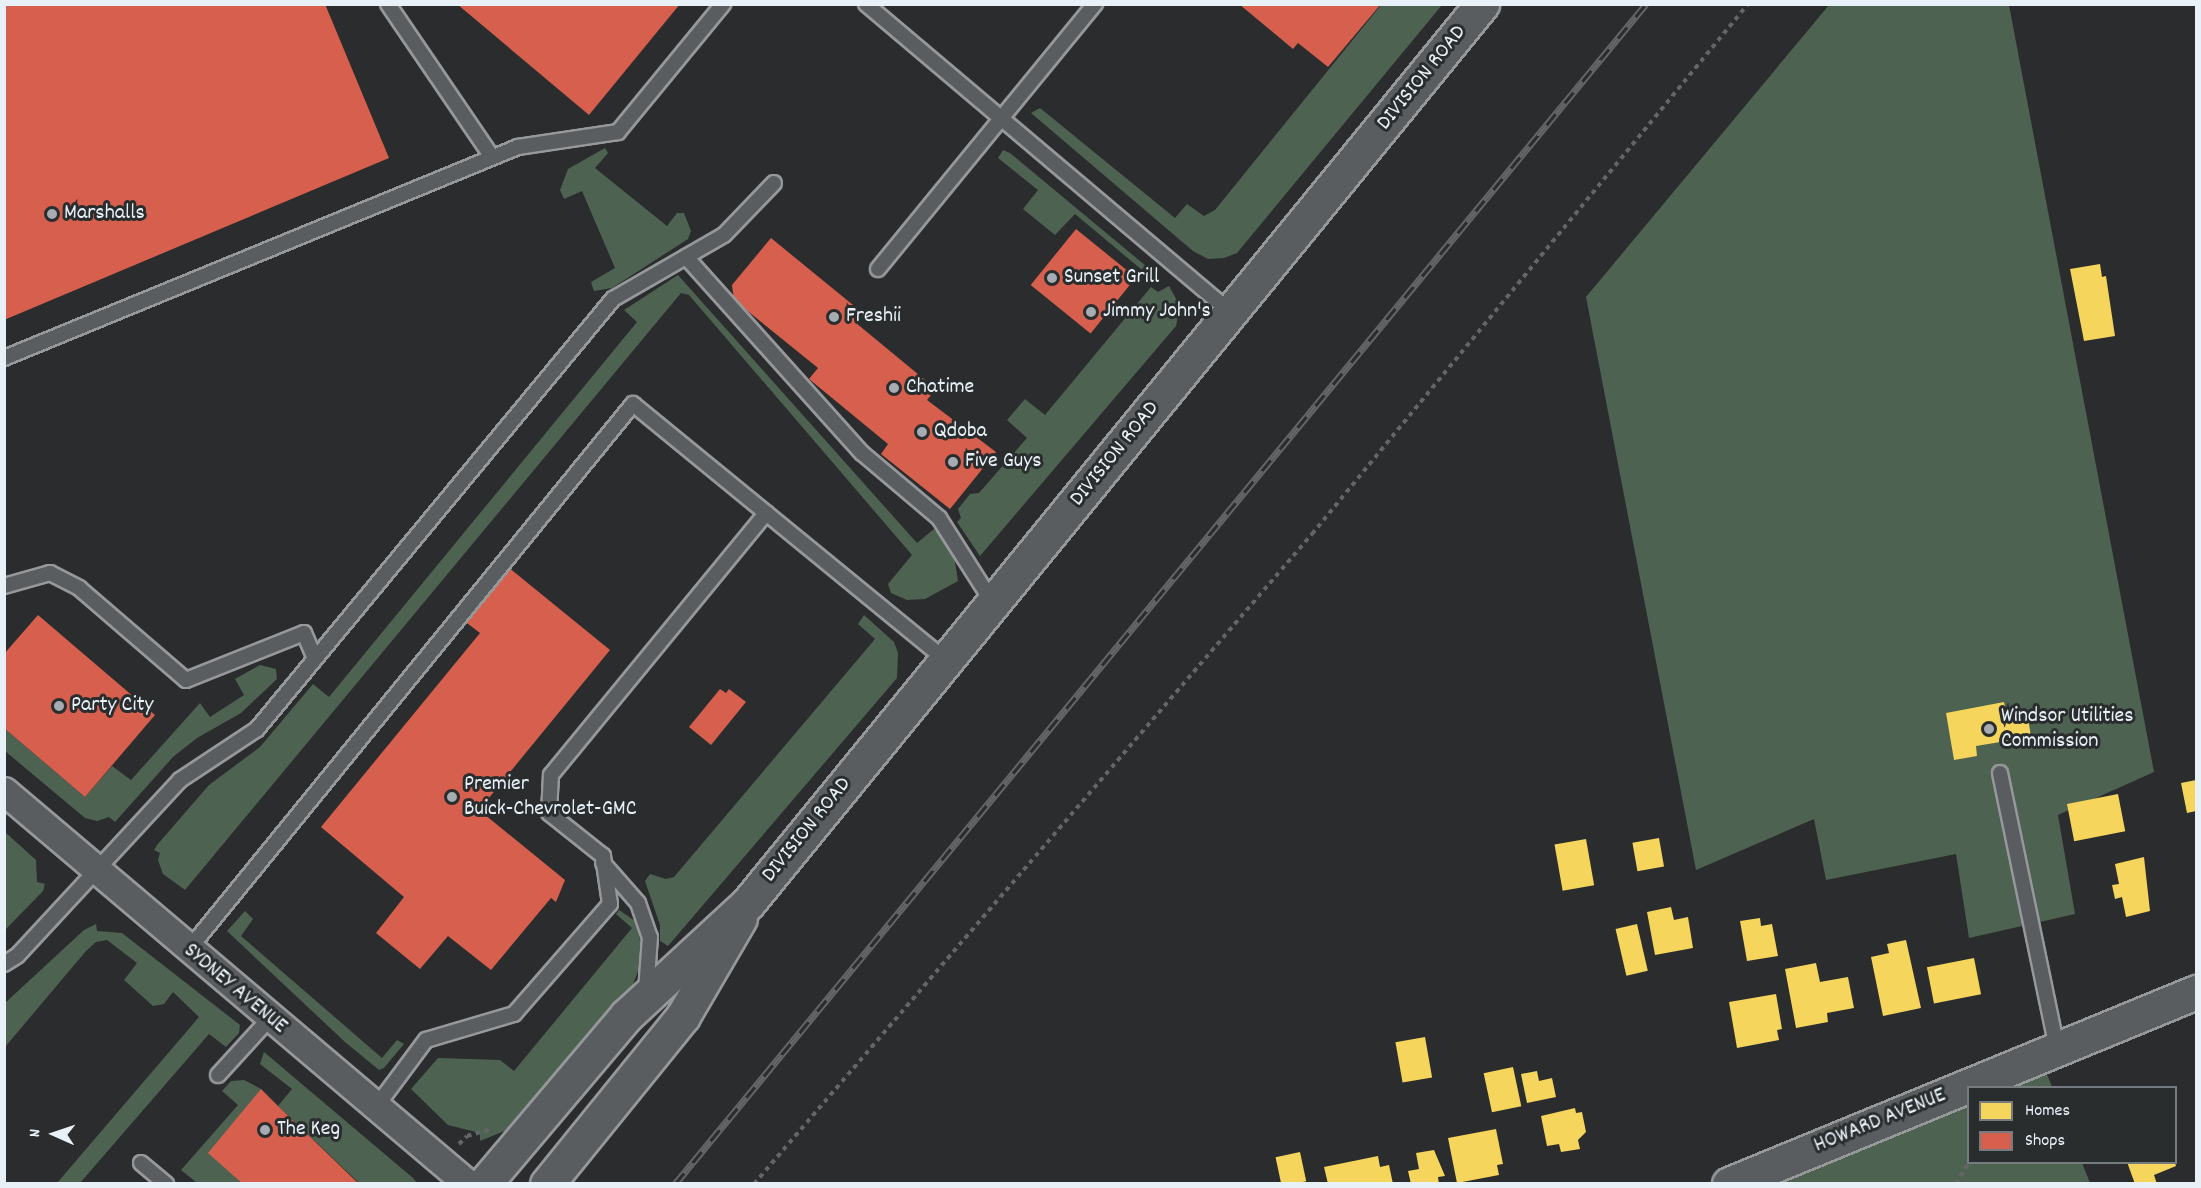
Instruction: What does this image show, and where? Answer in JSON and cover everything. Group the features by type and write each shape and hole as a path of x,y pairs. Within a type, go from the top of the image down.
{"main road":[{"name":"DIVISION ROAD","path":"484,1184 646,996 748,903 1482,4"},
{"name":"DIVISION ROAD","path":"547,1184 701,991 748,903"},
{"name":"HOWARD AVENUE","path":"1729,1184 2196,992"}],"street":[{"name":"SYDNEY AVENUE","path":"4,791 468,1184"}],"lane":[{"path":"388,4 492,157"},
{"path":"4,357 518,147 618,132 723,4"},
{"path":"866,4 1231,312"},
{"path":"878,269 1095,4"},
{"path":"4,964 17,956 180,780 257,729 613,299 724,235 774,183"},
{"path":"686,257 862,453 939,518 993,603"},
{"path":"189,949 633,404 946,660"},
{"path":"376,1107 426,1040 514,1014 610,904 603,856 549,813 551,775 766,513"},
{"path":"4,586 50,573 79,588 186,680 304,633 315,659"},
{"path":"2000,774 2057,1048"},
{"path":"603,863 638,903 650,937 646,996"},
{"path":"218,1075 270,1018"},
{"path":"141,1163 166,1184"}],"path":[{"path":"754,1184 1312,534 1748,4"},
{"path":"467,1136 497,1128"},
{"path":"1956,1184 1968,1164"}],"green space":[{"path":"1381,5 1442,5 1237,253 1224,258 1208,259 1193,251 1031,113 1040,108 1175,218 1187,204 1204,216 1215,210"},
{"path":"1829,5 2009,5 2154,772 2058,815 2075,914 1969,938 1956,854 1826,880 1814,819 1696,870 1586,297"},
{"path":"605,148 608,153 595,168 667,226 677,213 684,213 691,231 688,239 612,288 594,291 591,282 615,268 582,191 564,199 560,190 568,169"},
{"path":"1003,150 1010,153 1146,266 1142,270 1075,214 1055,235 1023,209 1038,190 998,158"},
{"path":"678,275 917,543 934,529 953,549 958,581 925,599 907,600 891,593 888,584 912,555 689,295 681,293 185,890 163,874 158,860 160,853 154,850 157,845 209,785 260,747 313,684 329,697 637,322 624,310"},
{"path":"1169,286 1180,306 1176,326 980,556 957,522 961,518 958,509 970,494 979,493 1027,438 1007,420 1025,399 1045,415 1151,287 1158,292"},
{"path":"864,615 894,642 898,653 897,678 668,946 660,941 660,925 645,881 650,874 666,879 674,877 875,639 858,624"},
{"path":"260,665 276,669 277,679 241,713 197,738 173,757 115,822 109,817 97,821 85,818 5,751 4,728 85,797 112,766 131,780 200,703 210,717 244,695 235,679"},
{"path":"5,832 36,860 37,882 45,884 43,891 5,930"},
{"path":"619,910 638,923 642,961 630,992 512,1128 480,1141 480,1133 448,1125 411,1089 438,1058 500,1060 514,1071 632,928 616,914"},
{"path":"245,911 253,919 241,936 382,1058 397,1040 404,1044 384,1068 379,1070 345,1042 227,931"},
{"path":"96,924 97,931 122,933 240,1025 239,1033 226,1047 209,1034 80,1183 57,1183 199,1017 173,992 164,1004 153,1006 124,980 137,963 107,940 96,942 86,951 5,1047 5,1003 84,930"},
{"path":"264,1052 417,1183 359,1183 278,1106 292,1089 260,1064"},
{"path":"2045,1069 2052,1086 2004,1086"},
{"path":"244,1080 261,1089 243,1183 197,1183 181,1170 238,1105 222,1091 231,1081"},
{"path":"1967,1100 1967,1164 2082,1164 2090,1183 1765,1184"}],"building: Homes":[{"path":"2100,264 2102,277 2106,276 2115,336 2084,341 2070,269"},
{"name":"Windsor Utilities Commission","path":"2004,702 2008,722 2028,718 2031,737 1976,746 1977,756 1954,760 1946,713"},
{"path":"2196,780 2196,811 2187,813 2181,783"},
{"path":"2118,794 2125,831 2074,841 2067,804"},
{"path":"1659,838 1664,867 1637,871 1632,843"},
{"path":"1586,839 1594,885 1563,891 1554,845"},
{"path":"2144,857 2150,911 2126,917 2122,897 2115,899 2112,885 2119,884 2115,864"},
{"path":"1671,907 1674,920 1688,917 1693,948 1655,955 1647,912"},
{"path":"1760,918 1761,926 1772,924 1778,956 1747,961 1740,921"},
{"path":"1637,924 1648,971 1626,976 1616,929"},
{"path":"1906,940 1921,1008 1883,1016 1871,957 1889,953 1887,944"},
{"path":"1974,958 1981,994 1934,1003 1927,967"},
{"path":"1816,963 1820,982 1848,977 1854,1008 1827,1013 1828,1022 1796,1028 1785,969"},
{"path":"1776,994 1782,1029 1777,1030 1779,1040 1737,1048 1729,1002"},
{"path":"1425,1037 1432,1077 1403,1083 1395,1042"},
{"path":"1513,1067 1521,1106 1492,1112 1484,1073"},
{"path":"1537,1071 1539,1081 1552,1078 1556,1097 1527,1103 1521,1074"},
{"path":"1575,1108 1576,1113 1582,1112 1586,1132 1578,1140 1580,1149 1561,1152 1559,1144 1547,1146 1541,1116"},
{"path":"1496,1129 1503,1164 1497,1165 1499,1175 1457,1183 1448,1138"},
{"path":"1434,1150 1445,1176 1438,1177 1439,1184 1411,1184 1408,1171 1419,1169 1416,1153"},
{"path":"1300,1152 1306,1181 1281,1184 1276,1157"},
{"path":"1378,1156 1380,1167 1389,1165 1393,1184 1328,1184 1324,1167"},
{"path":"2128,1164 2176,1164 2176,1166 2154,1175 2157,1184 2135,1184"}],"building: Shops":[{"path":"4,4 325,4 389,158 4,320"},
{"path":"457,4 680,4 589,115"},
{"path":"1239,4 1381,4 1328,67 1298,43 1293,49"},
{"path":"1076,229 1136,277 1091,333 1031,285"},
{"path":"771,238 864,314 856,323 936,389 927,400 996,452 950,509 881,454 888,444 809,379 818,368 734,300 732,285"},
{"path":"508,567 610,650 479,810 565,880 556,902 551,898 491,970 448,936 420,969 376,933 404,897 321,827 480,633 463,620"},
{"path":"38,615 155,715 85,797 4,728 4,654"},
{"path":"720,689 726,693 729,689 746,702 711,745 689,727"},
{"name":"The Keg","path":"261,1089 359,1184 243,1184 208,1153"}],"railway":[{"path":"675,1184 1646,4"}],"place":[{"name":"Marshalls","path":"52,214"},
{"name":"Sunset Grill","path":"1052,278"},
{"name":"Jimmy John's","path":"1091,312"},
{"name":"Freshii","path":"834,317"},
{"name":"Chatime","path":"894,388"},
{"name":"Qdoba","path":"922,432"},
{"name":"Five Guys","path":"953,462"},
{"name":"Party City","path":"59,706"},
{"name":"Windsor Utilities Commission","path":"1989,729"},
{"name":"Premier Buick-Chevrolet-GMC","path":"452,797"},
{"name":"The Keg","path":"265,1130"}]}
